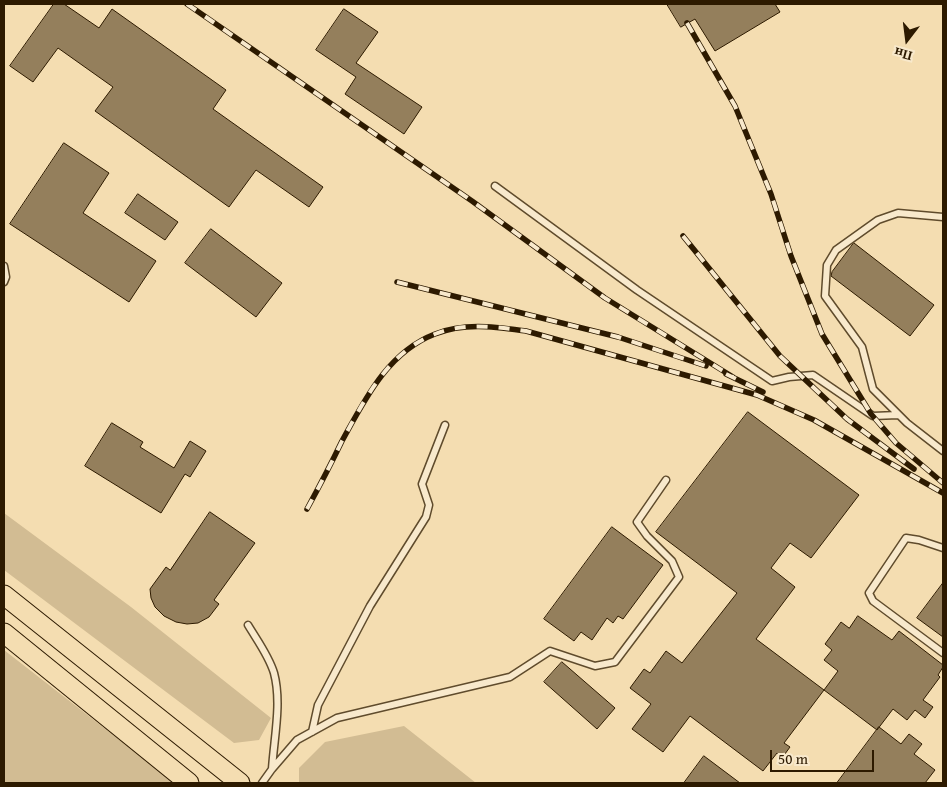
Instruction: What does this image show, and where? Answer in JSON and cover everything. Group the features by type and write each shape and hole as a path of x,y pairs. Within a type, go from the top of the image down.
{"main road":[{"path":"4,595 240,783"},
{"path":"4,633 189,783"}],"lane":[{"path":"495,186 637,290 772,380 813,375 873,416 898,415"},
{"path":"943,217 898,213 878,220 836,250 827,265 824,296 862,347 872,390 898,415 943,450"},
{"path":"4,266 6,277 4,282"},
{"path":"312,732 318,705 370,606 426,517 429,505 422,484 445,425"},
{"path":"262,783 298,740 337,718 510,677 550,651 595,666 615,662 679,577 672,561 647,536 637,522 666,480"},
{"path":"943,548 906,538 869,593 873,601 943,653"},
{"path":"248,625 274,672 276,710 272,769"}],"shaded area":[{"path":"4,513 131,607 271,718 259,740 234,743 4,570"},
{"path":"4,650 175,783 4,783"},
{"path":"404,726 476,783 299,783 299,768 325,742"}],"building":[{"path":"54,4 64,4 99,28 112,9 226,90 213,109 323,187 309,207 256,170 229,207 95,111 113,87 58,48 33,82 10,66"},
{"path":"667,4 775,4 780,12 715,51 695,19 681,27"},
{"path":"344,9 378,32 356,63 422,107 404,134 345,94 356,77 316,50"},
{"path":"64,143 109,173 83,213 156,261 129,302 10,224"},
{"path":"138,194 178,222 165,240 125,213"},
{"path":"211,229 282,283 256,317 185,263"},
{"path":"854,243 934,305 910,336 831,276"},
{"path":"748,412 859,495 811,558 790,543 771,568 795,587 756,639 824,690 784,743 790,747 782,758 777,753 763,771 690,716 663,752 632,729 651,704 630,688 644,669 650,673 666,651 682,663 737,593 656,532"},
{"path":"112,423 143,442 140,447 174,468 190,441 206,451 190,477 185,474 161,513 85,466"},
{"path":"210,512 255,543 214,600 219,604 209,617 198,623 176,622 164,616 155,607 150,589 166,567 170,570"},
{"path":"612,527 663,565 623,619 618,616 613,623 607,618 592,640 581,632 574,641 544,619"},
{"path":"943,583 943,637 917,618"},
{"path":"858,616 892,640 899,631 943,665 938,675 940,677 923,700 933,707 925,718 915,710 907,720 893,709 877,730 824,690 838,671 824,660 832,650 825,644 841,622 849,628"},
{"path":"562,662 615,708 597,729 544,682"},
{"path":"879,727 901,744 909,734 922,744 914,754 935,770 925,783 837,783"},
{"path":"704,756 740,783 684,783"}],"railway":[{"path":"187,4 472,201 605,298 733,377"},
{"path":"687,23 735,106 771,194 791,256 822,334 871,414 896,443 943,483"},
{"path":"683,236 780,356 847,419 914,469"},
{"path":"397,282 618,337 706,366"},
{"path":"307,509 342,441 379,378 404,352 418,342 446,330 469,327 492,327 526,331 757,395 814,420 943,493"},
{"path":"726,374 763,392"}]}
